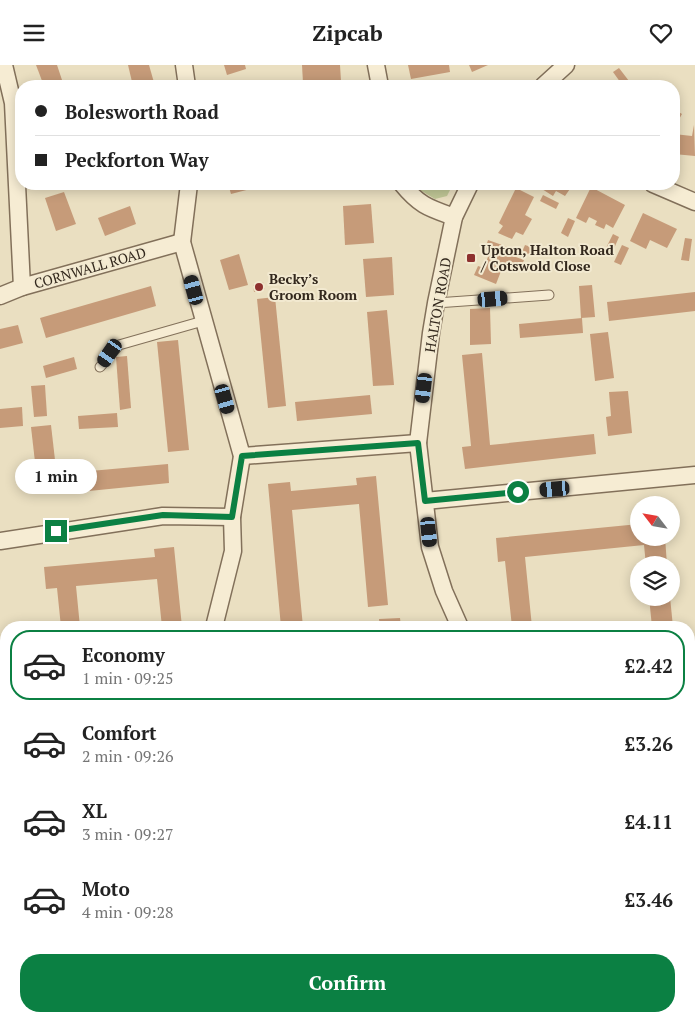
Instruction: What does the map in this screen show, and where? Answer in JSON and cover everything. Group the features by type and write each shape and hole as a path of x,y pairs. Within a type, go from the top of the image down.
{"street":[{"path":"4,65 14,103 15,126"},
{"path":"184,65 186,80"},
{"path":"376,65 379,80"},
{"path":"550,80 566,65"},
{"path":"18,190 22,287"},
{"path":"188,190 182,242 242,456 232,517 233,551 216,621"},
{"path":"407,190 415,200 428,208 454,217"},
{"name":"HALTON ROAD","path":"457,621 444,591 430,547 418,443 436,303 454,217 467,190"},
{"path":"668,190 695,201"},
{"name":"CORNWALL ROAD","path":"0,296 22,287 182,242"},
{"path":"242,456 418,443"},
{"path":"425,501 695,475"},
{"path":"0,541 163,515 232,517"}],"lane":[{"path":"436,303 549,295"},
{"path":"100,367 118,345 203,321"}],"green space":[{"path":"420,190 450,190 447,196 435,199"}],"building":[{"path":"36,65 57,65 62,80 42,80"},
{"path":"128,65 149,65 153,80 132,80"},
{"path":"224,65 245,65 246,69 227,75"},
{"path":"302,65 340,65 341,80 303,80"},
{"path":"408,65 449,65 450,72 411,79"},
{"path":"469,65 488,65 472,72"},
{"path":"619,68 628,80 619,80 613,72"},
{"path":"694,125 695,156 680,155 680,135 692,136"},
{"path":"230,190 246,190 231,194"},
{"path":"515,190 520,190 534,197 525,215 532,219 523,235 516,232 512,239 498,233 503,226 499,223"},
{"path":"544,190 569,190 565,196 556,191 553,196"},
{"path":"590,190 597,190 625,205 613,228 606,224 604,229 595,225 597,221 589,217 586,223 576,218"},
{"path":"64,192 76,224 56,231 45,198"},
{"path":"543,195 559,203 556,209 540,201"},
{"path":"371,204 374,243 345,245 343,206"},
{"path":"130,206 136,224 105,236 98,218"},
{"path":"643,213 677,229 667,248 650,240 646,249 630,241"},
{"path":"568,218 575,221 568,237 561,233"},
{"path":"613,234 619,237 612,253 605,250"},
{"path":"685,238 692,239 689,261 681,260"},
{"path":"488,240 516,250 513,256 524,260 519,272 503,266 496,284 474,275 478,266 484,268 490,251 485,249"},
{"path":"525,245 537,249 534,256 522,252"},
{"path":"622,245 629,248 621,265 614,262"},
{"path":"239,254 248,285 229,290 220,260"},
{"path":"392,257 394,295 366,297 363,259"},
{"name":"Becky’s Groom Room","path":"263,282 265,289 254,292 253,285"},
{"path":"592,285 595,317 581,318 579,286"},
{"path":"151,286 156,306 46,338 40,318"},
{"path":"695,292 695,311 609,321 607,302"},
{"path":"275,297 286,406 268,408 257,299"},
{"path":"490,308 491,344 470,345 470,309"},
{"path":"387,310 394,385 373,386 367,312"},
{"path":"582,318 583,333 520,338 519,324"},
{"path":"18,325 23,343 0,349 0,329"},
{"path":"608,332 614,378 595,381 590,334"},
{"path":"178,340 189,450 168,452 157,342"},
{"path":"482,353 490,445 594,434 596,454 465,469 462,447 471,446 462,355"},
{"path":"127,356 131,408 120,410 116,357"},
{"path":"74,357 77,369 46,378 43,366"},
{"path":"45,385 47,416 34,417 31,386"},
{"path":"628,391 632,433 608,436 606,417 611,416 609,392"},
{"path":"370,395 372,414 297,421 295,402"},
{"path":"22,407 23,426 0,428 0,409"},
{"path":"117,413 118,427 79,429 78,416"},
{"path":"51,425 55,460 35,462 31,427"},
{"path":"168,464 169,483 59,494 57,474"},
{"path":"376,476 388,605 368,607 359,504 292,510 302,621 280,621 268,484 290,482 291,491 357,485 356,478"},
{"path":"630,525 630,546 634,546 525,557 531,621 511,621 505,561 498,562 496,538"},
{"path":"644,546 666,546 666,556 645,556"},
{"path":"174,547 181,621 161,621 157,579 76,586 79,621 60,621 57,588 46,589 44,567 155,557 154,549"},
{"path":"650,606 671,606 672,621 651,621"},
{"path":"400,618 400,621 379,621 379,619"}],"place":[{"name":"Upton, Halton Road / Cotswold Close","path":"471,258"},
{"name":"Becky’s Groom Room","path":"259,287"}],"route":[{"path":"56,531 163,515 232,517 242,456 418,443 425,501 518,492"}]}
